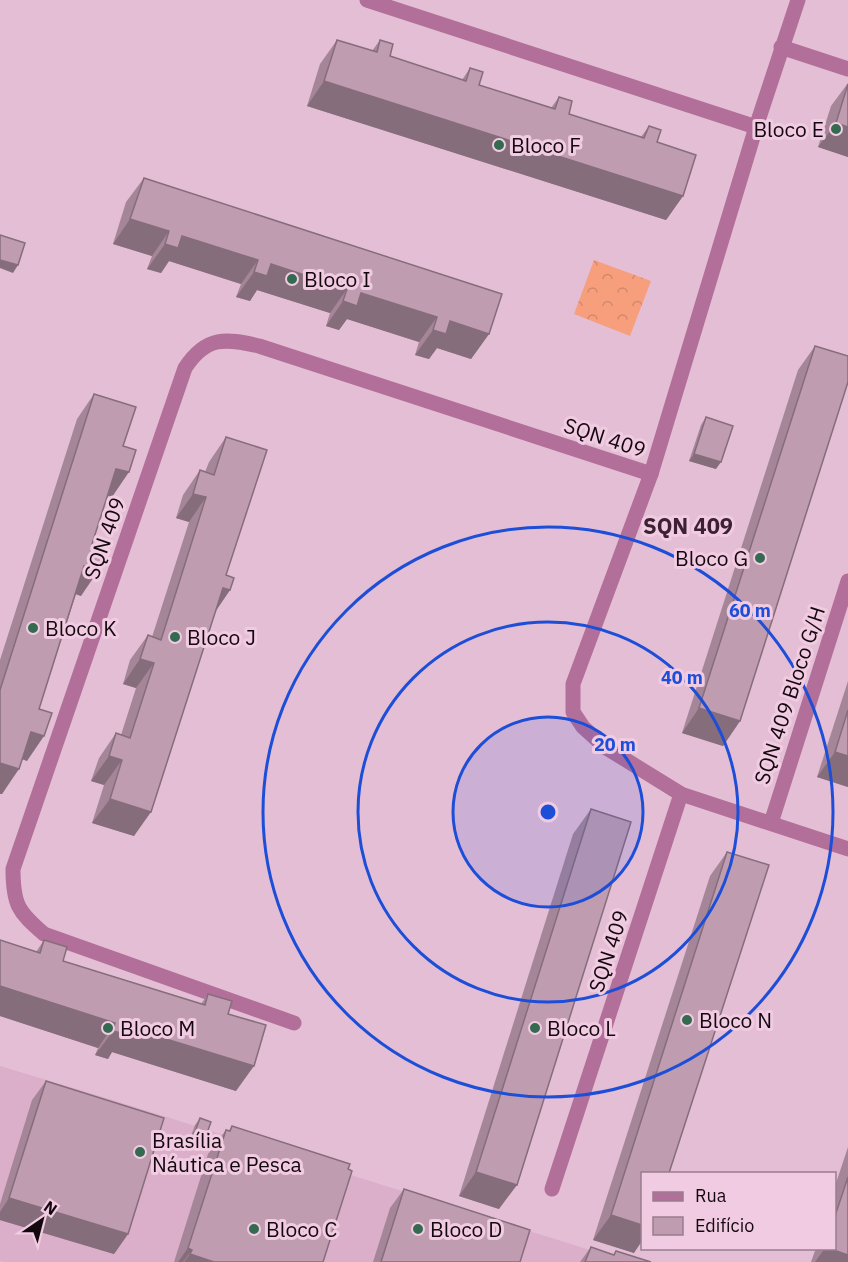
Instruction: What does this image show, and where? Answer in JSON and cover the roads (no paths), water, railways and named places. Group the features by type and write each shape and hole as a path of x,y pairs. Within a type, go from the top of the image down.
{"street":[{"path":"367,0 756,127"},
{"name":"SQN 409","path":"798,0 756,127 651,474 573,684 573,712 583,727 605,747 681,794 848,849"},
{"path":"782,47 848,69"},
{"name":"SQN 409","path":"294,1023 44,934 21,914 13,894 13,869 162,433 185,368 192,357 202,346 220,341 259,346 651,474"},
{"name":"SQN 409 Bloco G/H","path":"771,823 848,580"},
{"name":"SQN 409","path":"552,1189 681,794"}],"place":[{"name":"Bloco E","path":"836,129"},
{"name":"Bloco F","path":"499,145"},
{"name":"Bloco I","path":"292,279"},
{"name":"Bloco G","path":"760,558"},
{"name":"Bloco K","path":"33,628"},
{"name":"Bloco J","path":"175,637"},
{"name":"Bloco N","path":"687,1020"},
{"name":"Bloco M","path":"108,1028"},
{"name":"Bloco L","path":"535,1028"},
{"name":"Brasília Náutica e Pesca","path":"140,1152"},
{"name":"Bloco C","path":"254,1229"},
{"name":"Bloco D","path":"418,1229"}],"district":[{"name":"SQN 409","path":"688,525"}]}
